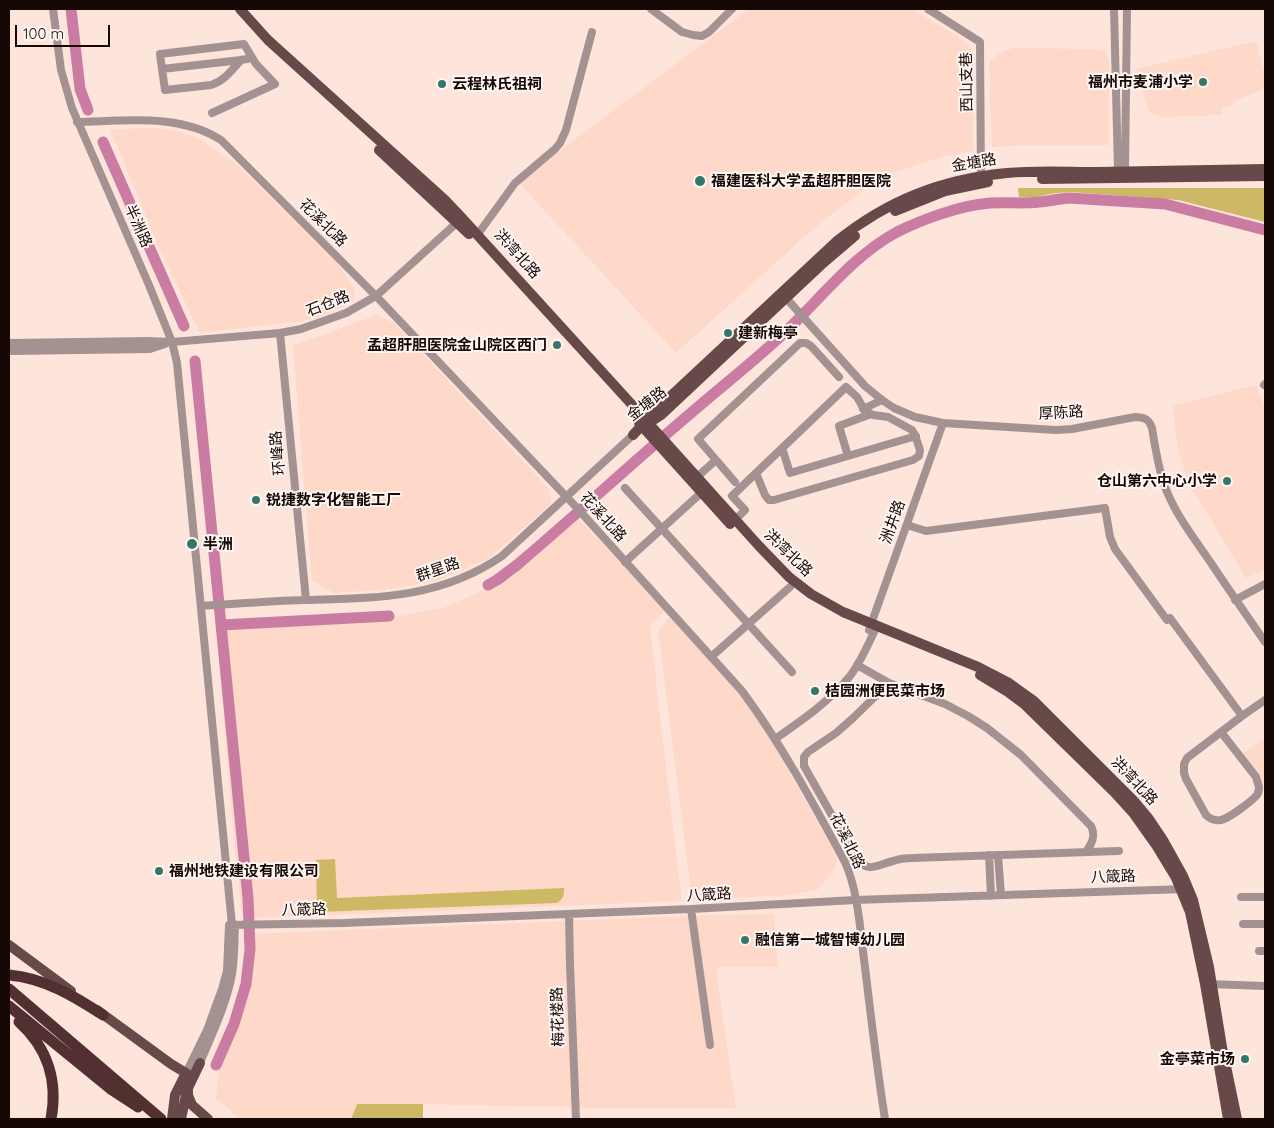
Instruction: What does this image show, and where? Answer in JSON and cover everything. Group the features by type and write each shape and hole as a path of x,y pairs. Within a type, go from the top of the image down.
{"highway":[{"path":"9,975 46,983 79,999 103,1015"},
{"path":"9,989 160,1119"},
{"path":"9,1006 112,1090 160,1119"},
{"path":"9,1016 26,1028 45,1055 54,1091 51,1119"}],"main road":[{"name":"洪湾北路","path":"233,9 268,48 478,234 644,424"},
{"name":"洪湾北路","path":"240,9 268,40 422,180 644,424 697,477 770,558 800,586 872,629 977,674 998,685 1024,704 1134,814 1185,889 1209,984 1237,1119"},
{"name":"金塘路","path":"644,424 661,415 848,241 865,228 901,208 982,179 1009,173 1265,169"},
{"name":"金塘路","path":"633,435 825,252 855,228 905,198 965,178 1103,179 1265,176"},
{"name":"洪湾北路","path":"661,442 701,494 790,587 848,622 872,629"},
{"path":"9,945 103,1015 186,1073 188,1077 187,1090 181,1119"},
{"name":"洪湾北路","path":"1209,984 1228,1119"},
{"path":"200,1063 187,1090 192,1105 208,1119"},
{"path":"172,1119 175,1095 186,1073"}],"street":[{"name":"半洲路","path":"54,9 61,70 72,108 149,285 172,342 177,363 235,925"},
{"path":"651,9 682,32 702,36 709,32 732,9"},
{"name":"西山支巷","path":"928,9 980,42 982,179"},
{"path":"1114,9 1121,171"},
{"path":"1121,171 1127,9"},
{"path":"478,234 515,183 555,149 563,137 592,32"},
{"path":"212,113 276,84 262,71 244,44 160,54 165,90 217,83 240,60"},
{"path":"162,69 252,58"},
{"name":"花溪北路","path":"78,122 150,120 186,125 214,136 233,152 376,296 578,509 742,691 765,722 817,811 848,869 855,900 885,1119"},
{"name":"石仓路","path":"9,343 172,342 280,333 301,329 329,320 356,308 376,296 460,220"},
{"name":"厚陈路","path":"786,298 857,377 882,400 904,413 943,423 1064,430 1135,417 1146,419 1150,422 1152,428 1164,484 1175,509 1235,600"},
{"name":"环峰路","path":"280,333 306,600"},
{"name":"石仓路","path":"9,351 150,349 172,342"},
{"path":"735,482 698,440 797,344 802,343 811,346 839,377"},
{"path":"735,520 745,510 732,496 782,448 846,387 857,397 863,409 871,414 888,417 909,428 916,436 920,453 917,458 774,500 769,500 764,495 756,473"},
{"path":"863,409 882,400"},
{"path":"848,456 839,426 871,414"},
{"name":"洲井路","path":"775,739 823,704 857,666 872,629 943,423"},
{"name":"群星路","path":"201,606 395,596 422,591 454,581 502,556 633,435"},
{"path":"782,448 790,473 916,436"},
{"path":"697,477 716,460"},
{"path":"624,488 792,672"},
{"path":"625,562 701,494"},
{"path":"907,525 926,531 1105,508 1113,545 1167,620 1170,618 1242,716"},
{"path":"1265,584 1235,600 1265,642"},
{"path":"711,657 790,587"},
{"path":"857,666 889,683 935,700 963,713 987,728 1021,755 1091,826 1094,832 1093,839 1086,852"},
{"path":"889,683 845,726 806,754 804,760 804,766 860,863 865,866 876,867 894,860 907,858 1119,850"},
{"path":"1221,732 1256,777 1260,787 1256,796 1230,816 1225,819 1216,820 1206,815 1186,779 1184,764 1187,758 1221,732 1242,716 1265,700"},
{"path":"812,803 822,797"},
{"path":"817,811 827,806"},
{"path":"989,855 991,896"},
{"path":"998,855 1001,895"},
{"name":"八箴路","path":"235,925 344,923 691,909 855,900 1185,889"},
{"path":"1240,897 1265,897"},
{"path":"691,909 710,1044"},
{"name":"梅花楼路","path":"569,914 576,1119"},
{"path":"1243,924 1265,924"},
{"path":"200,1063 229,989 234,960 235,925"},
{"path":"186,1073 207,1030 225,979 235,925"},
{"path":"1209,984 1265,986"}],"shaded area":[{"name":"福建医科大学孟超肝胆医院","path":"749,9 912,9 957,36 969,47 973,62 973,151 945,156 910,167 862,191 813,229 676,353 518,182"},
{"name":"福州市麦浦小学","path":"1256,41 1265,75 1265,88 1235,101 1234,105 1222,109 1222,115 1162,117 1149,112 1136,69"},
{"path":"1013,48 1094,49 1104,51 1109,61 1109,145 992,147 989,66 999,53"},
{"path":"158,128 181,132 200,139 234,162 338,264 354,288 353,302 322,316 302,321 200,333 160,250 110,129"},
{"path":"1018,188 1265,188 1265,222 1178,200 1070,192 1035,197 1019,197"},
{"path":"376,315 394,323 549,489 551,504 489,558 440,580 391,589 334,593 312,581 293,346"},
{"name":"仓山第六中心小学","path":"1256,385 1265,407 1265,570 1246,578 1186,476 1177,445 1173,406"},
{"path":"579,519 665,610 650,625 682,901 248,918 242,914 217,633 223,628 390,618 446,607 512,577"},
{"path":"670,616 743,699 772,741 832,848 837,859 832,873 817,890 790,895 692,900 658,632"},
{"path":"1265,738 1265,786 1241,754"},
{"path":"335,859 337,898 564,888 564,893 562,899 557,903 317,912 316,860"},
{"path":"774,914 778,967 716,967 736,1108 591,1108 357,1104 351,1119 240,1119 216,1098 219,1062 237,997 246,974 247,934"},
{"path":"357,1104 423,1104 423,1119 351,1119"}],"waterway":[{"path":"71,9 80,89 88,110"},
{"path":"103,142 184,326"},
{"path":"488,585 517,565 760,355 865,253 907,227 943,213 979,204 1033,203 1069,198 1165,204 1265,230"},
{"path":"195,361 248,898 250,949 246,984 234,1024 216,1065"},
{"path":"221,625 389,616"}],"place":[{"name":"福州市麦浦小学","path":"1203,82"},
{"name":"云程林氏祖祠","path":"442,84"},
{"name":"福建医科大学孟超肝胆医院","path":"700,181"},
{"name":"建新梅亭","path":"728,333"},
{"name":"孟超肝胆医院金山院区西门","path":"557,345"},
{"name":"仓山第六中心小学","path":"1227,481"},
{"name":"锐捷数字化智能工厂","path":"256,500"},
{"name":"半洲","path":"192,544"},
{"name":"桔园洲便民菜市场","path":"815,691"},
{"name":"福州地铁建设有限公司","path":"159,871"},
{"name":"融信第一城智博幼儿园","path":"745,940"},
{"name":"金亭菜市场","path":"1245,1059"}]}
